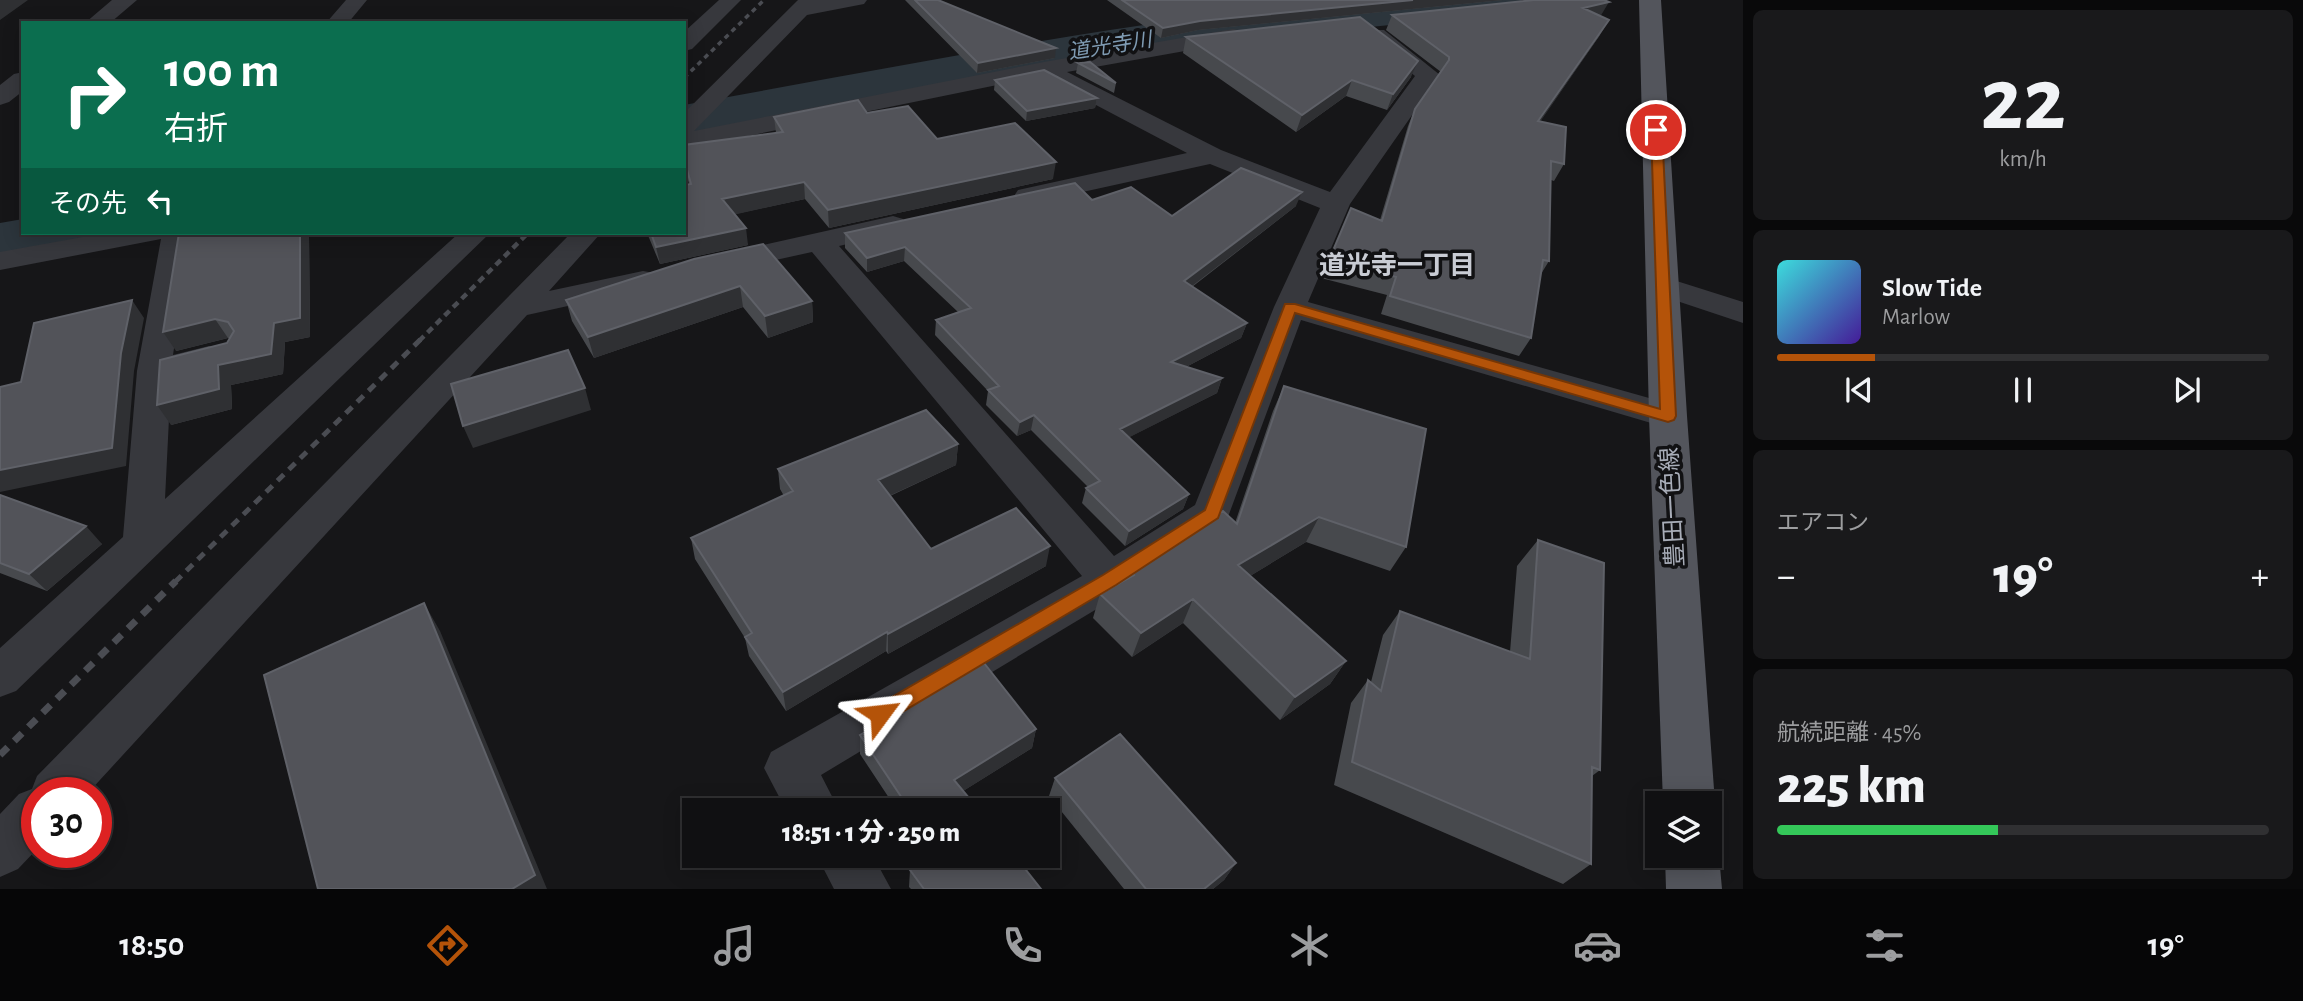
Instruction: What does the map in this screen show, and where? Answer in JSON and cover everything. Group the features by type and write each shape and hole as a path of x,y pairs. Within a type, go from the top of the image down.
{"main road":[{"name":"豊田一色線","path":"1650,0 1668,416 1688,791"},
{"path":"1693,868 1694,889"}],"street":[{"path":"99,21 126,0"},
{"path":"338,21 357,0"},
{"path":"686,42 731,0"},
{"path":"686,125 710,104 805,5 857,0"},
{"path":"807,798 788,768 1110,580 1212,514 1290,307 1336,204 1428,75 1358,22 1385,20"},
{"path":"686,141 1044,69 1198,40 1252,34"},
{"path":"1044,69 1212,156 1336,204"},
{"path":"0,97 21,81"},
{"path":"1009,200 1212,156"},
{"path":"516,309 914,220"},
{"path":"0,261 140,235"},
{"path":"143,543 154,370 177,235"},
{"path":"0,677 473,235"},
{"path":"70,777 585,235"},
{"path":"819,241 1110,580"},
{"path":"1664,286 1743,313"},
{"path":"1290,307 1668,416"},
{"path":"154,370 227,352"},
{"path":"0,851 21,829"},
{"path":"851,868 864,889"}],"building":[{"path":"915,0 938,0 1056,48 978,63"},
{"path":"1122,0 1413,0 1200,21 1163,28"},
{"path":"1534,0 1604,0 1609,2 1583,8 1609,20 1538,121 1566,127 1564,164 1551,161 1549,261 1543,260 1531,338 1390,296 1396,277 1329,260 1351,208 1382,221 1415,109 1449,60 1449,57 1392,15"},
{"path":"1360,17 1418,61 1393,94 1352,80 1302,115 1186,37"},
{"path":"1090,62 1116,83 1078,63"},
{"path":"1044,70 1097,98 1027,111 995,80"},
{"path":"858,100 867,113 908,106 937,139 1015,123 1056,162 828,210 804,182 722,199 746,228 656,247 652,235 686,235 686,185 691,184 686,166 686,145 783,132 774,117"},
{"path":"1241,168 1302,192 1184,281 1247,323 1171,362 1222,378 1120,429 1189,494 1129,531 1086,488 1100,481 1034,415 1020,422 988,390 999,386 936,320 971,308 905,247 867,258 845,233 1075,183 1092,200 1131,187 1172,216"},
{"path":"179,235 300,235 300,318 274,323 271,354 218,365 219,389 157,405 160,360 227,343 234,331 228,322 215,319 163,332"},
{"path":"763,244 812,301 765,316 740,286 588,337 566,300 694,259"},
{"path":"132,300 121,353 112,448 0,470 0,387 21,382 34,323"},
{"path":"568,350 585,388 463,426 451,384"},
{"path":"1284,386 1426,429 1406,547 1319,517 1238,565 1346,661 1295,697 1193,599 1141,633 1100,594 1134,575 1132,571 1223,511 1237,524"},
{"path":"926,410 958,444 878,480 931,549 1016,508 1050,546 888,634 887,632 783,692 745,637 752,633 691,538 793,491 778,469"},
{"path":"0,495 86,526 29,574 0,563"},
{"path":"1538,540 1604,563 1600,770 1592,767 1591,864 1352,762 1368,680 1381,691 1400,611 1530,659"},
{"path":"424,603 535,875 512,889 318,889 264,675"},
{"path":"984,663 1036,729 954,780 969,798 902,798 860,735"},
{"path":"1120,734 1236,863 1204,889 1146,889 1055,778"},
{"path":"1024,868 1041,889 924,889 910,870"}],"waterway":[{"name":"道光寺川","path":"686,122 1090,48 1263,23 1498,0"},
{"name":"道光寺川","path":"0,244 50,235"}],"railway":[{"path":"686,76 764,0"},
{"path":"419,341 526,235"},
{"path":"175,582 421,339"},
{"path":"0,755 176,581"}],"district":[{"name":"道光寺一丁目","path":"1397,266"}],"route":[{"path":"880,714 1110,580 1212,514 1290,307 1668,416 1656,130"}]}
